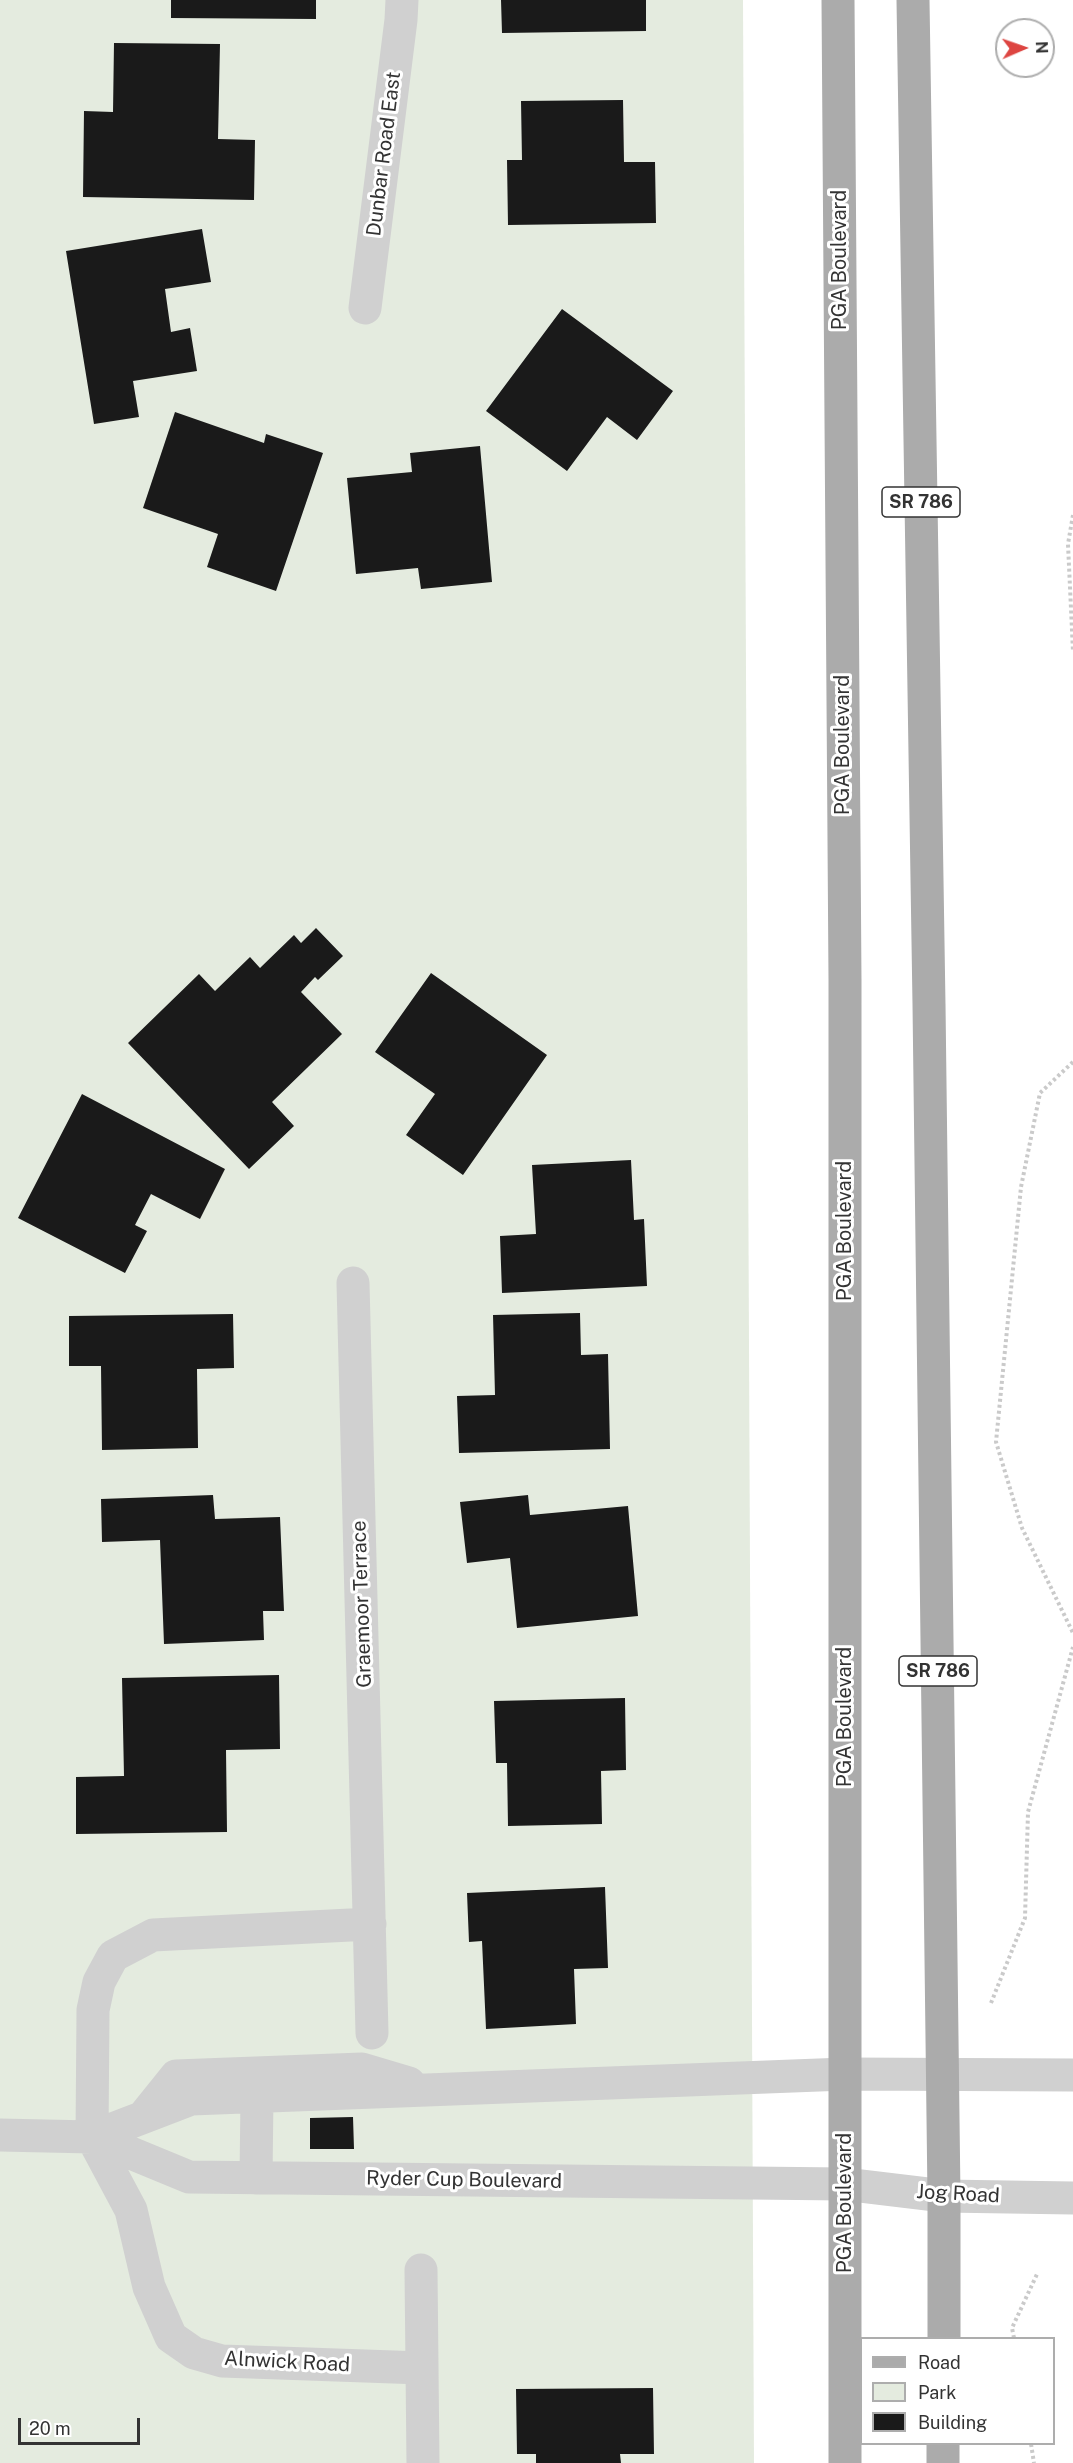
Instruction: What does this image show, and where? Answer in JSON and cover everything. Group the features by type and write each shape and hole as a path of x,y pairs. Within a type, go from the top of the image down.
{"main road":[{"name":"PGA Boulevard","path":"838,0 845,979 845,2463"},
{"name":"SR 786","path":"913,0 929,992 944,2337"},
{"path":"943,2445 943,2463"}],"street":[{"name":"Dunbar Road East","path":"365,308 400,32 402,0"},
{"name":"Graemoor Terrace","path":"353,1283 372,2033"},
{"path":"92,2137 93,2010 99,1982 113,1956 153,1935 370,1924"},
{"name":"Ryder Cup Boulevard","path":"141,2118 176,2076 362,2069 434,2090"},
{"path":"845,2074 1073,2075"},
{"name":"Ryder Cup Boulevard","path":"92,2137 191,2099 845,2074"},
{"path":"256,2178 257,2097"},
{"name":"Ryder Cup Boulevard","path":"0,2135 92,2137 189,2177 844,2184"},
{"name":"Alnwick Road","path":"92,2137 131,2210 149,2287 171,2337 194,2353 222,2361 422,2368"},
{"name":"Jog Road","path":"844,2184 944,2196 1073,2198"},
{"path":"421,2270 423,2463"}],"path":[{"path":"1073,515 1068,544 1073,652"},
{"path":"1073,1062 1040,1093 1021,1187 996,1442 1022,1528 1073,1633"},
{"path":"991,2002 1024,1918 1028,1812 1073,1647"},
{"path":"1014,2337 1012,2328 1038,2272"},
{"path":"1031,2445 1034,2463"}],"green space":[{"path":"0,0 743,0 754,2463 0,2463"}],"building":[{"path":"171,0 316,0 316,19 171,18"},
{"path":"501,0 646,0 646,31 502,33"},
{"path":"114,43 220,44 218,139 255,140 254,200 83,197 84,111 113,112"},
{"path":"623,100 624,162 655,162 656,223 508,225 507,160 522,160 521,101"},
{"path":"202,229 211,282 165,289 171,332 190,328 197,371 133,381 139,417 94,424 66,251"},
{"path":"562,309 673,391 637,440 607,417 567,471 486,411"},
{"path":"175,412 264,443 266,434 323,453 276,591 207,567 218,534 143,508"},
{"path":"480,446 492,582 421,589 418,568 356,574 347,478 412,472 410,453"},
{"path":"316,928 343,956 318,980 315,977 301,992 342,1034 272,1102 294,1126 249,1169 128,1043 199,974 215,991 250,957 260,968 294,935 301,943"},
{"path":"431,973 547,1055 463,1175 406,1135 435,1094 375,1052"},
{"path":"82,1094 225,1169 200,1219 151,1194 135,1225 147,1231 125,1273 18,1218"},
{"path":"631,1160 634,1220 644,1219 647,1286 502,1293 500,1236 536,1234 532,1165"},
{"path":"580,1313 581,1355 608,1354 610,1449 459,1453 457,1396 495,1395 493,1315"},
{"path":"233,1314 234,1368 197,1369 198,1448 102,1450 101,1366 69,1366 69,1316"},
{"path":"213,1495 215,1519 280,1517 284,1611 263,1611 264,1640 164,1644 160,1540 102,1542 101,1499"},
{"path":"528,1495 530,1515 628,1506 638,1616 517,1628 510,1558 467,1563 460,1502"},
{"path":"279,1675 280,1749 226,1750 227,1832 76,1834 76,1777 124,1776 122,1678"},
{"path":"625,1698 626,1770 601,1771 602,1824 508,1826 507,1763 496,1763 494,1701"},
{"path":"605,1887 608,1968 574,1969 576,2024 486,2029 482,1941 469,1942 467,1893"},
{"path":"353,2117 354,2149 310,2149 310,2118"},
{"path":"653,2388 654,2454 620,2454 621,2463 536,2463 536,2454 517,2454 516,2389"}]}
